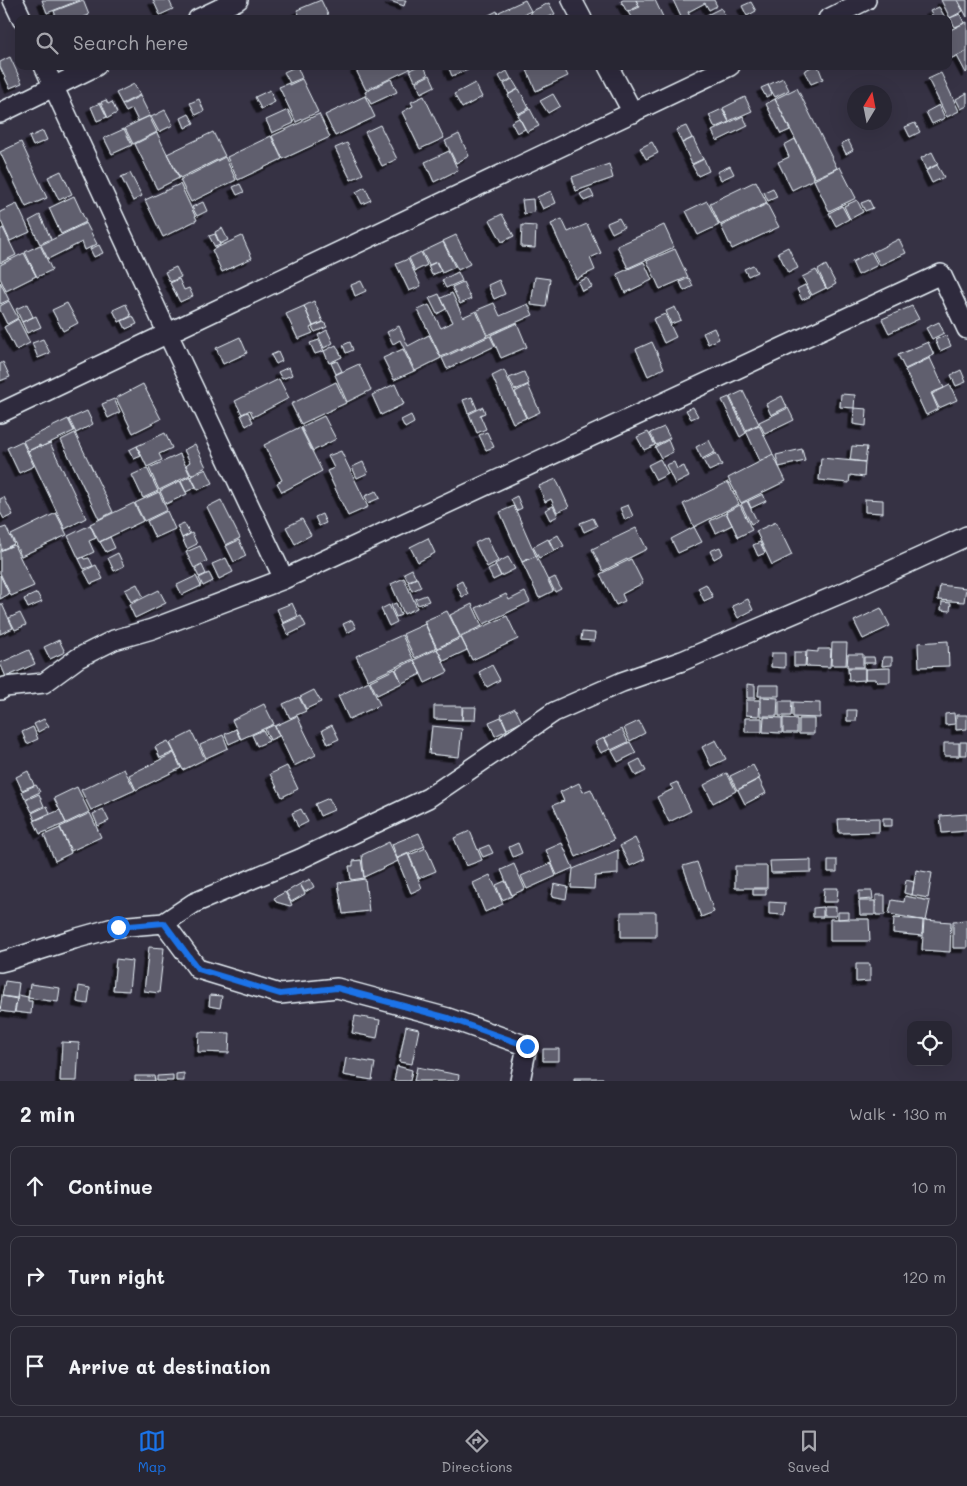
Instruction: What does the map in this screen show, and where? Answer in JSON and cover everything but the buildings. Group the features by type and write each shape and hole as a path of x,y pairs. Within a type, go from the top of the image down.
{"street":[{"path":"13,0 20,15"},
{"path":"206,15 238,0"},
{"path":"572,0 580,15"},
{"path":"836,15 866,0"},
{"path":"46,70 284,578"},
{"path":"0,113 87,70"},
{"path":"610,70 633,113"},
{"path":"0,413 722,70"},
{"path":"0,690 5,687 44,683 78,658 114,640 152,629 284,578 941,274 967,329"},
{"path":"0,962 118,927 164,923 194,903 300,859 428,798 554,712 622,682 709,650 849,590 967,536"},
{"path":"164,923 198,969 280,994 337,988 448,1018 527,1046 520,1081"}],"route":[{"path":"118,927 164,923 198,969 280,994 337,988 448,1018 527,1046"}]}
